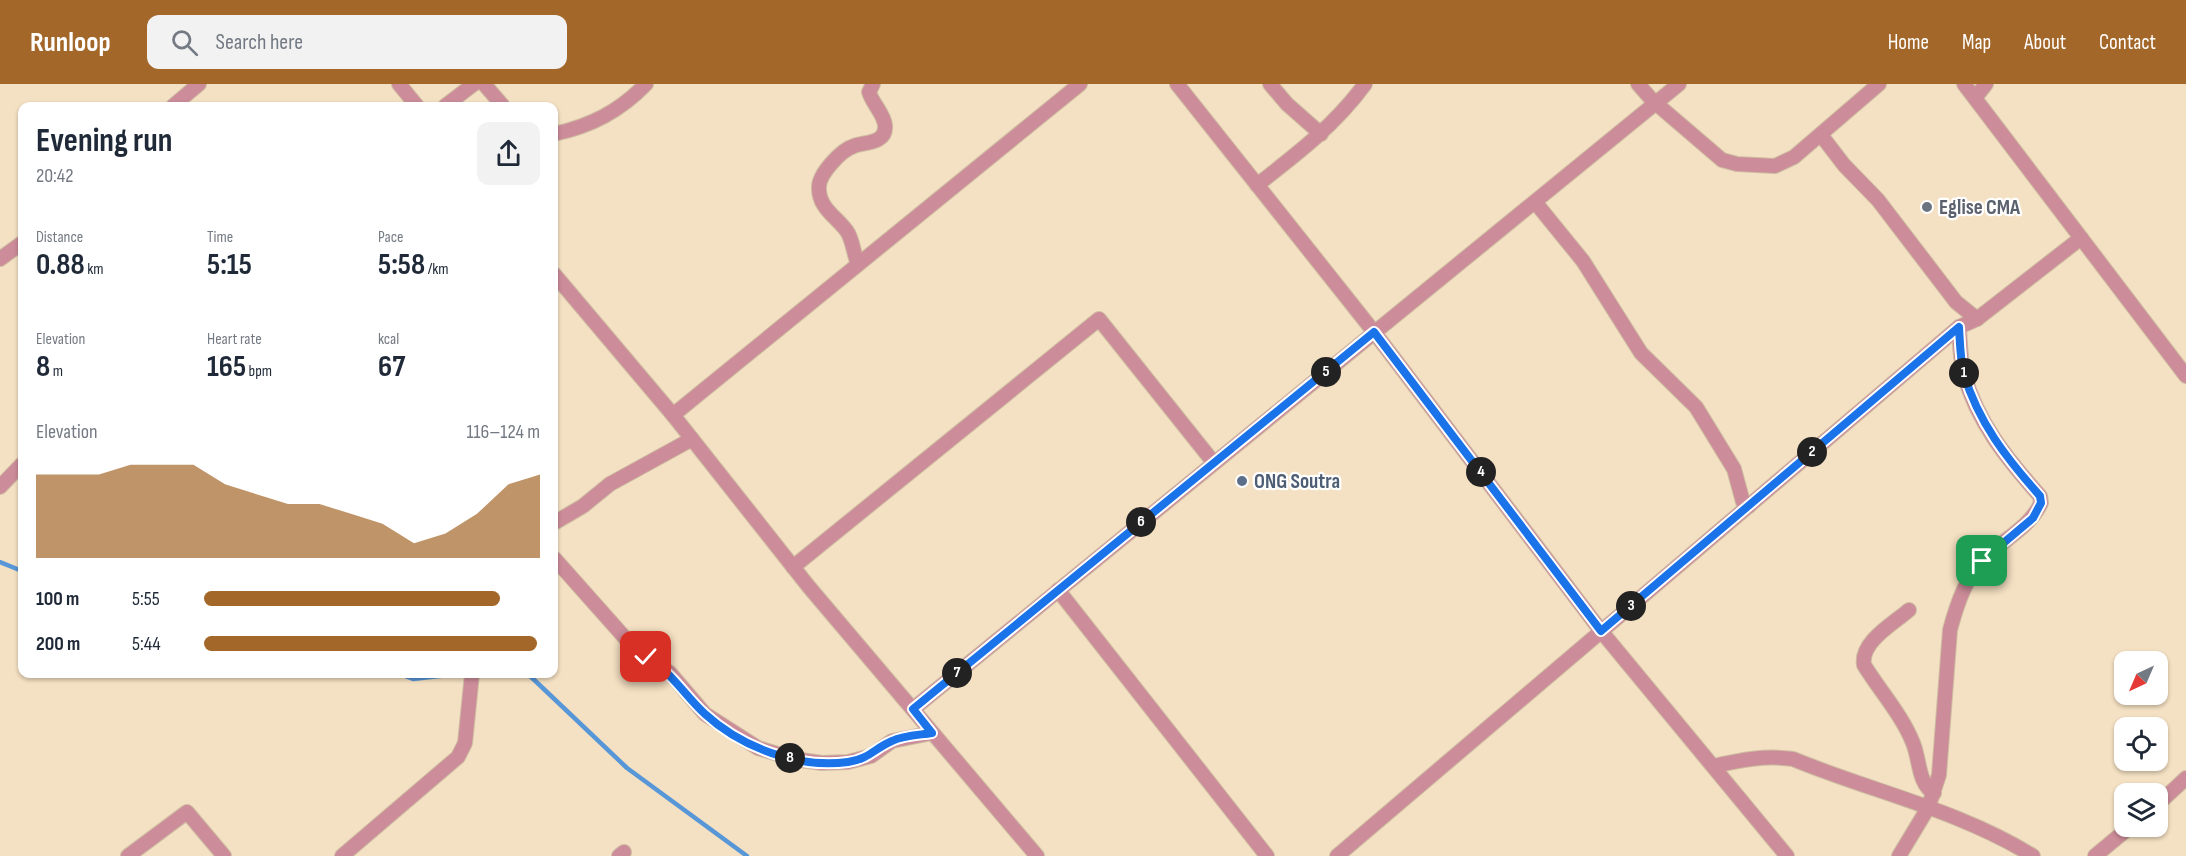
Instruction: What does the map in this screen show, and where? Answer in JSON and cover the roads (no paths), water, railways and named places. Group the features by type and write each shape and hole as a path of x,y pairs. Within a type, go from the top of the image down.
{"street":[{"path":"178,102 199,84"},
{"path":"399,84 414,102"},
{"path":"450,102 474,84"},
{"path":"484,84 500,102"},
{"path":"558,133 590,124 616,111 646,84"},
{"path":"858,264 849,235 826,209 818,189 822,178 843,153 852,146 873,143 883,133 884,122 869,92 873,84"},
{"path":"673,415 1080,84"},
{"path":"1177,84 1374,332 1601,631 1787,856"},
{"path":"1270,84 1287,104 1321,134"},
{"path":"1257,185 1321,134 1365,84"},
{"path":"1638,84 1708,150 1722,160 1737,164 1775,166 1784,163 1821,135 1879,84"},
{"path":"913,709 1679,84"},
{"path":"1964,84 2186,376"},
{"path":"1975,98 1986,84"},
{"path":"1821,135 1844,165 1878,200 1956,302 1977,319"},
{"path":"1535,201 1583,261 1641,353 1696,407 1734,469 1743,502 1749,506"},
{"path":"1337,856 1959,327 1977,319 2081,238"},
{"path":"0,259 18,246"},
{"path":"558,278 673,415 793,567 1037,856"},
{"path":"793,567 1099,319 1214,463"},
{"path":"1899,856 1928,808 1939,775 1950,630 1954,614 1982,561 2033,518 2041,503 2040,496 2005,457 1978,410 1964,372 1959,327"},
{"path":"558,522 583,506 610,484 692,439"},
{"path":"0,487 18,468"},
{"path":"558,562 634,648 670,674 705,714 758,747 794,759 822,763 848,762 871,756 892,741 932,733"},
{"path":"1058,590 1267,856"},
{"path":"1909,610 1864,651 1864,665 1907,730 1918,756 1923,782 1934,793"},
{"path":"342,856 458,757 465,743 472,678"},
{"path":"1714,766 1748,758 1772,756 1792,759 1988,831 2033,856"},
{"path":"2168,795 2186,778"},
{"path":"128,856 187,812 224,856"},
{"path":"2094,856 2117,837"}],"waterway":[{"path":"0,562 18,569"},
{"path":"410,678 422,678"},
{"path":"532,678 627,768 747,856"}],"place":[{"name":"Eglise CMA","path":"1927,207"},
{"name":"ONG Soutra","path":"1242,481"}]}
